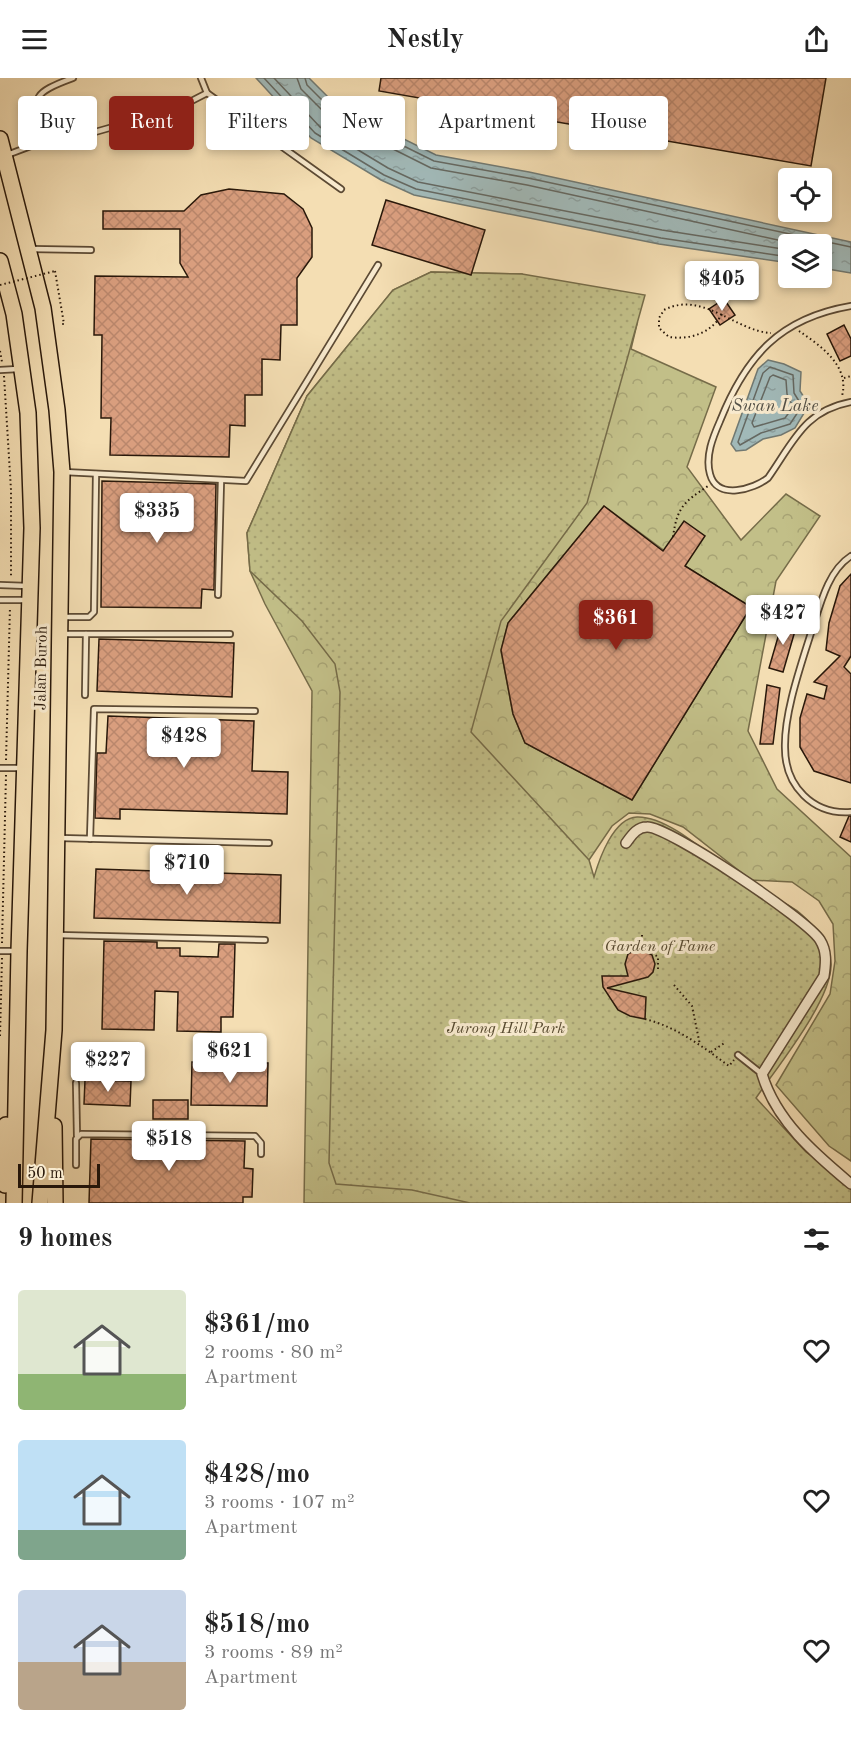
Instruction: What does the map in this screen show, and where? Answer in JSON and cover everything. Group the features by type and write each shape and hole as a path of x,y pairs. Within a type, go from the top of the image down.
{"main road":[{"name":"Jalan Buroh","path":"0,139 43,308 57,410 62,472 54,1030 40,1203"},
{"name":"Jalan Buroh","path":"0,261 14,315 28,413 32,528 14,1203"},
{"path":"54,1030 55,1203"},
{"path":"4,1203 6,1118 16,1073"}],"street":[{"path":"626,843 637,830 645,826 656,828 679,839 786,910 808,926 819,939 826,960 824,976 762,1074 767,1090 790,1126 822,1161 851,1184"}],"lane":[{"path":"39,96 46,88 73,78"},
{"path":"201,78 207,93 341,189"},
{"path":"97,132 176,109 207,93"},
{"path":"4,156 20,150"},
{"path":"28,249 91,250"},
{"path":"62,472 241,482 250,477 378,265"},
{"path":"851,306 827,310 792,326 756,353 732,391 713,436 709,453 709,471 714,482 724,488 741,491 761,484 811,418 824,409 851,402"},
{"path":"2,369 22,369"},
{"path":"61,617 93,614 96,474"},
{"path":"218,595 220,481"},
{"path":"851,556 837,568 831,578 797,676 784,747 787,765 802,795 813,805 831,812 851,812"},
{"path":"0,585 11,586 30,593"},
{"path":"0,600 10,600 30,593"},
{"path":"61,634 230,634"},
{"path":"84,695 86,634"},
{"path":"90,839 94,710 255,711"},
{"path":"3,768 25,768"},
{"path":"57,838 269,843"},
{"path":"56,934 265,940"},
{"path":"1,951 19,951"},
{"path":"738,1055 762,1074"},
{"path":"76,1083 76,1165"},
{"path":"77,1136 255,1136 261,1143 261,1154"}],"path":[{"path":"0,285 55,271 64,324 60,324"},
{"path":"722,314 712,328 695,335 669,338 659,328 661,313 669,307 683,304 703,306 722,314 740,326 761,332 782,333"},
{"path":"792,326 821,346 841,369 844,378 839,405"},
{"path":"0,351 11,490 11,586"},
{"path":"844,378 851,376"},
{"path":"673,537 676,519 684,503 714,482"},
{"path":"0,1036 3,768 10,600"},
{"path":"642,935 642,945"},
{"path":"629,947 642,945 658,957 658,970"},
{"path":"674,985 692,1006 700,1045"},
{"path":"645,1019 664,1024 700,1045 729,1066 738,1055"},
{"path":"710,1053 726,1042"}],"green space":[{"name":"Jurong Hill Park","path":"431,272 522,274 515,438 637,324 631,349 716,387 687,467 741,540 786,494 820,516 776,581 748,731 777,789 851,857 851,1161 829,1146 776,1085 830,994 835,961 833,924 819,901 792,882 751,880 683,827 650,814 629,813 612,826 589,860 606,968 681,1058 834,1172 851,1203 304,1203 312,691 265,604 250,571 247,533 307,396 393,290","holes":["604,506 685,566 751,607 632,800 525,743 513,714 501,651 508,623"]},
{"name":"Jurong Hill Park","path":"431,272 522,274 645,295 587,503 501,621 471,732 589,860 594,877 608,841 621,824 637,817 651,819 682,834 753,887 796,910 816,930 825,943 831,964 823,996 802,1033 756,1098 806,1152 851,1184 851,1203 470,1203 412,1190 336,1184 329,1163 340,692 335,664 302,621 250,571 247,533 307,396 393,290"}],"water":[{"path":"256,78 309,78 327,96 321,96 321,144 309,136 309,96 272,96"},
{"path":"405,140 417,146 417,150 426,150 436,155 529,172 814,234 778,234 778,261 659,244 414,195 381,180 331,150 405,150"},
{"path":"832,238 851,242 851,273 832,270"},
{"name":"Swan Lake","path":"768,360 801,372 800,391 809,405 795,428 781,435 763,439 746,450 736,451 731,444 758,369"}],"building":[{"path":"381,78 826,78 811,166 668,141 668,96 569,96 569,124 557,122 557,96 417,98 379,91"},
{"path":"229,189 284,194 303,209 312,228 312,257 297,278 297,325 281,325 280,360 262,359 262,395 245,395 245,426 230,425 229,457 110,455 111,418 101,418 102,335 94,335 95,276 188,277 180,263 180,229 103,229 103,211 184,211 201,195"},
{"path":"386,200 485,230 471,275 372,245"},
{"path":"724,299 735,315 720,325 709,309"},
{"path":"844,325 851,339 851,356 840,361 827,334"},
{"path":"102,481 216,484 214,590 202,589 201,608 101,607"},
{"path":"604,506 663,551 684,521 705,536 685,566 751,607 632,800 525,743 513,714 501,650 508,623"},
{"path":"851,574 851,656 844,667 851,674 851,783 814,771 800,747 800,718 807,694 824,699 827,686 814,682 840,656 826,650 829,623 840,586"},
{"path":"783,620 797,624 783,672 769,668"},
{"path":"99,639 234,643 232,697 97,691"},
{"path":"767,685 780,688 773,744 760,744"},
{"path":"108,716 254,721 252,771 288,772 287,814 120,809 120,819 95,818 97,753 106,753"},
{"path":"851,816 851,842 840,837"},
{"path":"96,869 281,875 280,923 94,918"},
{"path":"104,941 157,942 157,948 180,948 180,956 218,957 219,944 235,944 233,1017 221,1017 221,1032 177,1031 178,992 155,991 154,1030 102,1029"},
{"path":"639,948 652,955 655,964 653,972 648,977 607,988 646,997 645,1019 630,1016 618,1010 603,987 602,976 628,976 625,964 628,954"},
{"path":"192,1062 268,1063 267,1106 191,1105"},
{"path":"85,1080 131,1081 130,1106 84,1104"},
{"path":"153,1100 188,1100 188,1119 153,1119"},
{"path":"91,1139 245,1141 244,1168 253,1169 252,1197 243,1197 243,1203 89,1203"}],"park label":[{"name":"Garden of Fame","path":"660,947"}]}
